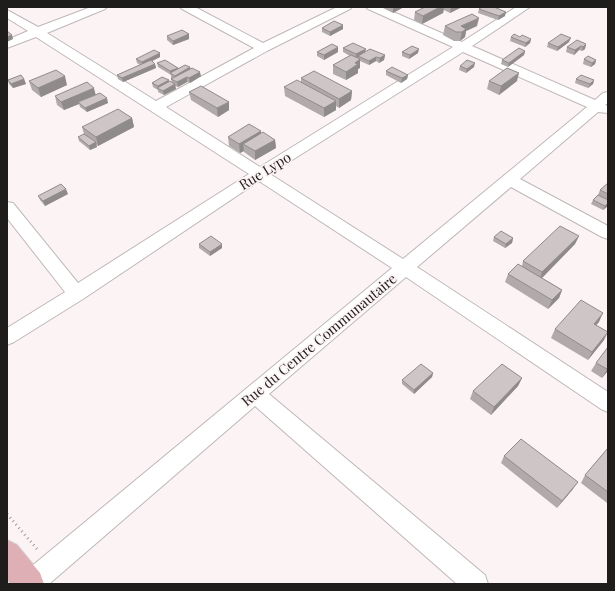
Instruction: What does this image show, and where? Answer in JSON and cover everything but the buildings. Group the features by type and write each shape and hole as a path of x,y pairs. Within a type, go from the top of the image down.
{"main road":[{"path":"7,555 30,584"}],"street":[{"path":"7,44 101,7"},
{"path":"186,7 263,48"},
{"path":"156,107 263,48 346,7"},
{"path":"372,7 464,48 604,105"},
{"name":"Rue Lypo","path":"7,337 77,294 260,174 464,48 524,7"},
{"path":"7,13 260,174 608,402"},
{"name":"Rue du Centre Communautaire","path":"30,584 510,179 604,105"},
{"path":"510,179 608,233"},
{"path":"7,207 77,294"},
{"path":"255,394 476,584"}]}
